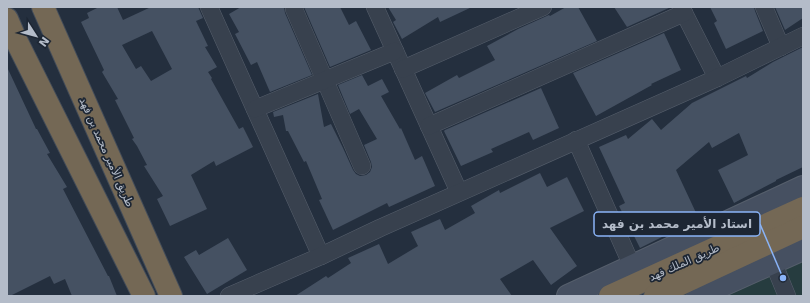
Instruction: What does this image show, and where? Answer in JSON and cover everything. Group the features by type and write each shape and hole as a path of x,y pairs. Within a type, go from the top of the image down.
{"highway":[{"name":"طريق الأمير محمد بن فهد","path":"43,7 171,296"},
{"path":"7,19 12,42 144,296"},
{"name":"طريق الملك فهد","path":"610,296 803,208"},
{"name":"طريق الملك فهد","path":"654,296 803,227"}],"main road":[{"path":"568,296 803,187"},
{"path":"698,296 803,249"}],"street":[{"path":"209,7 321,256"},
{"path":"375,7 459,192"},
{"path":"403,69 543,7"},
{"path":"764,7 781,46"},
{"path":"294,9 362,166"},
{"path":"429,126 682,10 717,78"},
{"path":"229,296 717,78 803,36"},
{"path":"255,109 395,51"},
{"path":"576,140 632,266"},
{"path":"773,262 787,296"}],"green space":[{"path":"803,259 803,296 722,296"}],"building":[{"path":"99,7 117,7 123,20 151,7 198,7 203,18 196,21 208,46 205,47 217,67 208,72 239,129 243,127 253,147 216,166 214,161 191,175 207,209 170,226 157,199 163,196 144,166 147,165 132,139 134,138 115,100 118,99 102,72 104,70 81,22 89,18 87,13","holes":["152,31 172,69 151,81 141,66 136,69 122,45"]},
{"path":"241,7 284,7 285,13 312,75 270,92 257,62 251,65 235,34 239,32 229,14"},
{"path":"304,7 340,7 349,25 356,21 371,50 330,67"},
{"path":"388,7 472,7 440,22 438,17 402,39 393,22 396,20"},
{"path":"566,7 578,7 597,41 435,112 425,93 457,75 459,78 495,60 487,46 518,29 549,15 550,16"},
{"path":"614,7 671,7 627,27"},
{"path":"710,7 754,7 763,31 726,49 714,23 717,21"},
{"path":"775,7 803,7 803,18 785,30"},
{"path":"664,33 681,70 651,84 652,85 596,116 573,73"},
{"path":"803,47 803,167 734,203 718,170 748,155 739,133 712,148 709,142 676,170 698,217 669,231 670,233 640,248 619,206 625,203 599,147 626,135 628,139 652,119 661,130 692,103 746,76 747,78 773,62"},
{"path":"7,67 36,129 50,153 47,154 67,187 63,189 109,276 117,296 72,296 65,279 54,284 50,276 10,296 7,296"},
{"path":"362,75 368,86 382,79 389,92 381,96 400,129 401,128 415,160 422,156 435,186 389,207 387,203 333,230 319,200 322,199 306,161 304,162 288,131 286,131 283,115 274,117 273,112 318,94 324,127 331,124 353,170 360,176 366,175 370,172 372,167 364,145 377,139 359,109 350,114 338,85"},
{"path":"541,88 559,128 533,140 529,132 491,149 493,152 461,166 444,131 445,130"},
{"path":"540,173 547,187 567,177 584,211 550,228 577,266 551,285 533,260 500,279 512,296 295,296 326,276 328,278 351,263 348,258 379,244 388,264 418,246 411,232 440,219 445,230 475,213 471,206 499,190 500,193"},
{"path":"228,238 247,270 207,294 184,257 196,250 199,255"}],"place":[{"name":"استاد الأمير محمد بن فهد","path":"783,278"}]}
